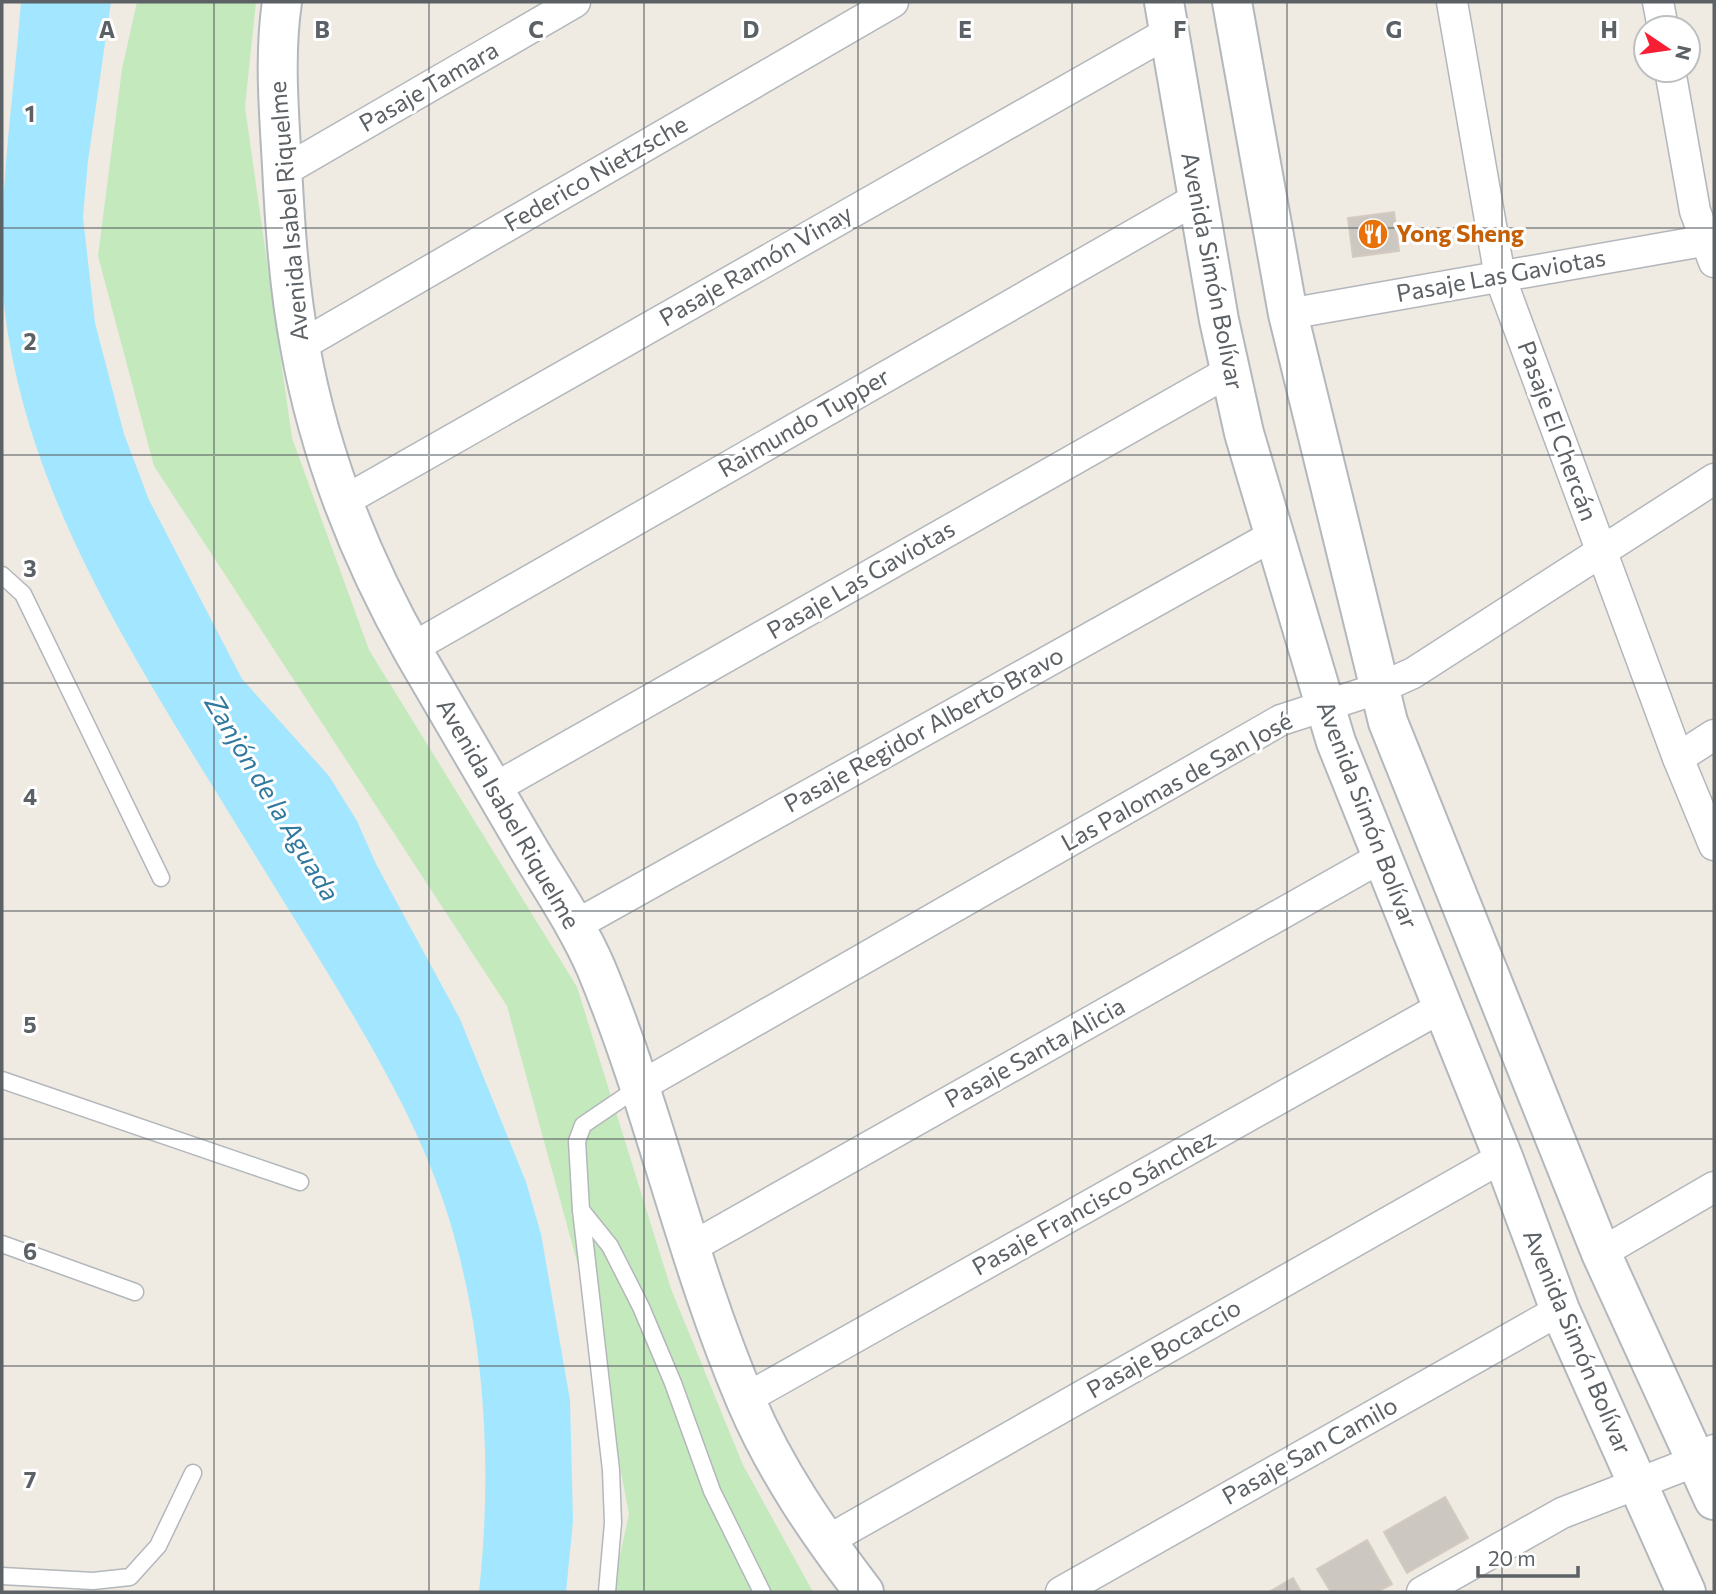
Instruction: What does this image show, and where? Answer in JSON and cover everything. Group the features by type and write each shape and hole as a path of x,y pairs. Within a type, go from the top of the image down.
{"main road":[{"name":"Avenida Isabel Riquelme","path":"282,2 277,41 282,172 300,346 315,415 344,501 412,648 594,964 639,1087 690,1248 745,1399 779,1469 825,1542 864,1592"},
{"path":"1232,2 1288,314 1388,722 1601,1252 1705,1456 1714,1500"},
{"name":"Avenida Simón Bolívar","path":"1166,17 1196,199 1230,371 1274,535 1345,769 1503,1157 1560,1310 1686,1592"}],"street":[{"name":"Pasaje Tamara","path":"282,172 575,2"},
{"name":"Federico Nietzsche","path":"300,346 893,2"},
{"name":"Pasaje El Chercán","path":"1452,2 1500,276 1678,758 1714,845"},
{"name":"Pasaje Ramón Vinay","path":"344,501 1166,17"},
{"path":"1672,84 1695,211 1712,247"},
{"name":"Raimundo Tupper","path":"412,648 1196,199"},
{"name":"Pasaje Las Gaviotas","path":"1288,314 1500,276 1712,247"},
{"name":"Pasaje Las Gaviotas","path":"493,789 1230,371"},
{"name":"Las Palomas de San José","path":"639,1087 1281,720 1380,688 1413,673 1714,479"},
{"name":"Pasaje Regidor Alberto Bravo","path":"574,926 1274,535"},
{"path":"1678,758 1714,735"},
{"name":"Pasaje Santa Alicia","path":"690,1248 1380,858"},
{"name":"Pasaje Francisco Sánchez","path":"745,1399 1442,1007"},
{"name":"Pasaje Bocaccio","path":"825,1542 1503,1157"},
{"path":"1601,1252 1714,1187"},
{"name":"Pasaje San Camilo","path":"1061,1592 1560,1310"},
{"path":"1422,1592 1562,1513 1705,1456"}],"lane":[{"path":"2,575 23,594 161,878"},
{"path":"2,1080 300,1182"},
{"path":"607,1592 613,1523 611,1469 581,1210 576,1141 583,1125 639,1087"},
{"path":"581,1210 610,1246 641,1307 673,1383 712,1491 762,1592"},
{"path":"2,1244 135,1292"},
{"path":"2,1576 93,1581 130,1577 158,1546 193,1473"}],"green space":[{"path":"137,2 256,2 245,107 292,438 369,650 577,987 671,1289 743,1465 813,1592 612,1592 629,1514 590,1309 507,1006 154,466 98,256 122,69"}],"water":[{"name":"Zanjón de la Aguada","path":"21,2 111,2 88,161 83,217 95,323 124,434 149,500 242,679 329,776 357,821 376,864 460,1019 526,1182 541,1234 570,1400 573,1521 566,1592 479,1592 485,1445 477,1347 458,1250 432,1170 403,1105 369,1043 145,675 103,600 66,523 35,443 13,360 2,275 5,173"}],"building":[{"name":"Yong Sheng","path":"1394,212 1399,251 1353,257 1348,218"},
{"path":"1445,1497 1468,1538 1407,1573 1384,1532"},
{"path":"1367,1540 1392,1584 1377,1592 1331,1592 1317,1569"},
{"path":"1293,1578 1301,1592 1269,1592"}],"place":[{"name":"Yong Sheng","path":"1373,234"}]}
